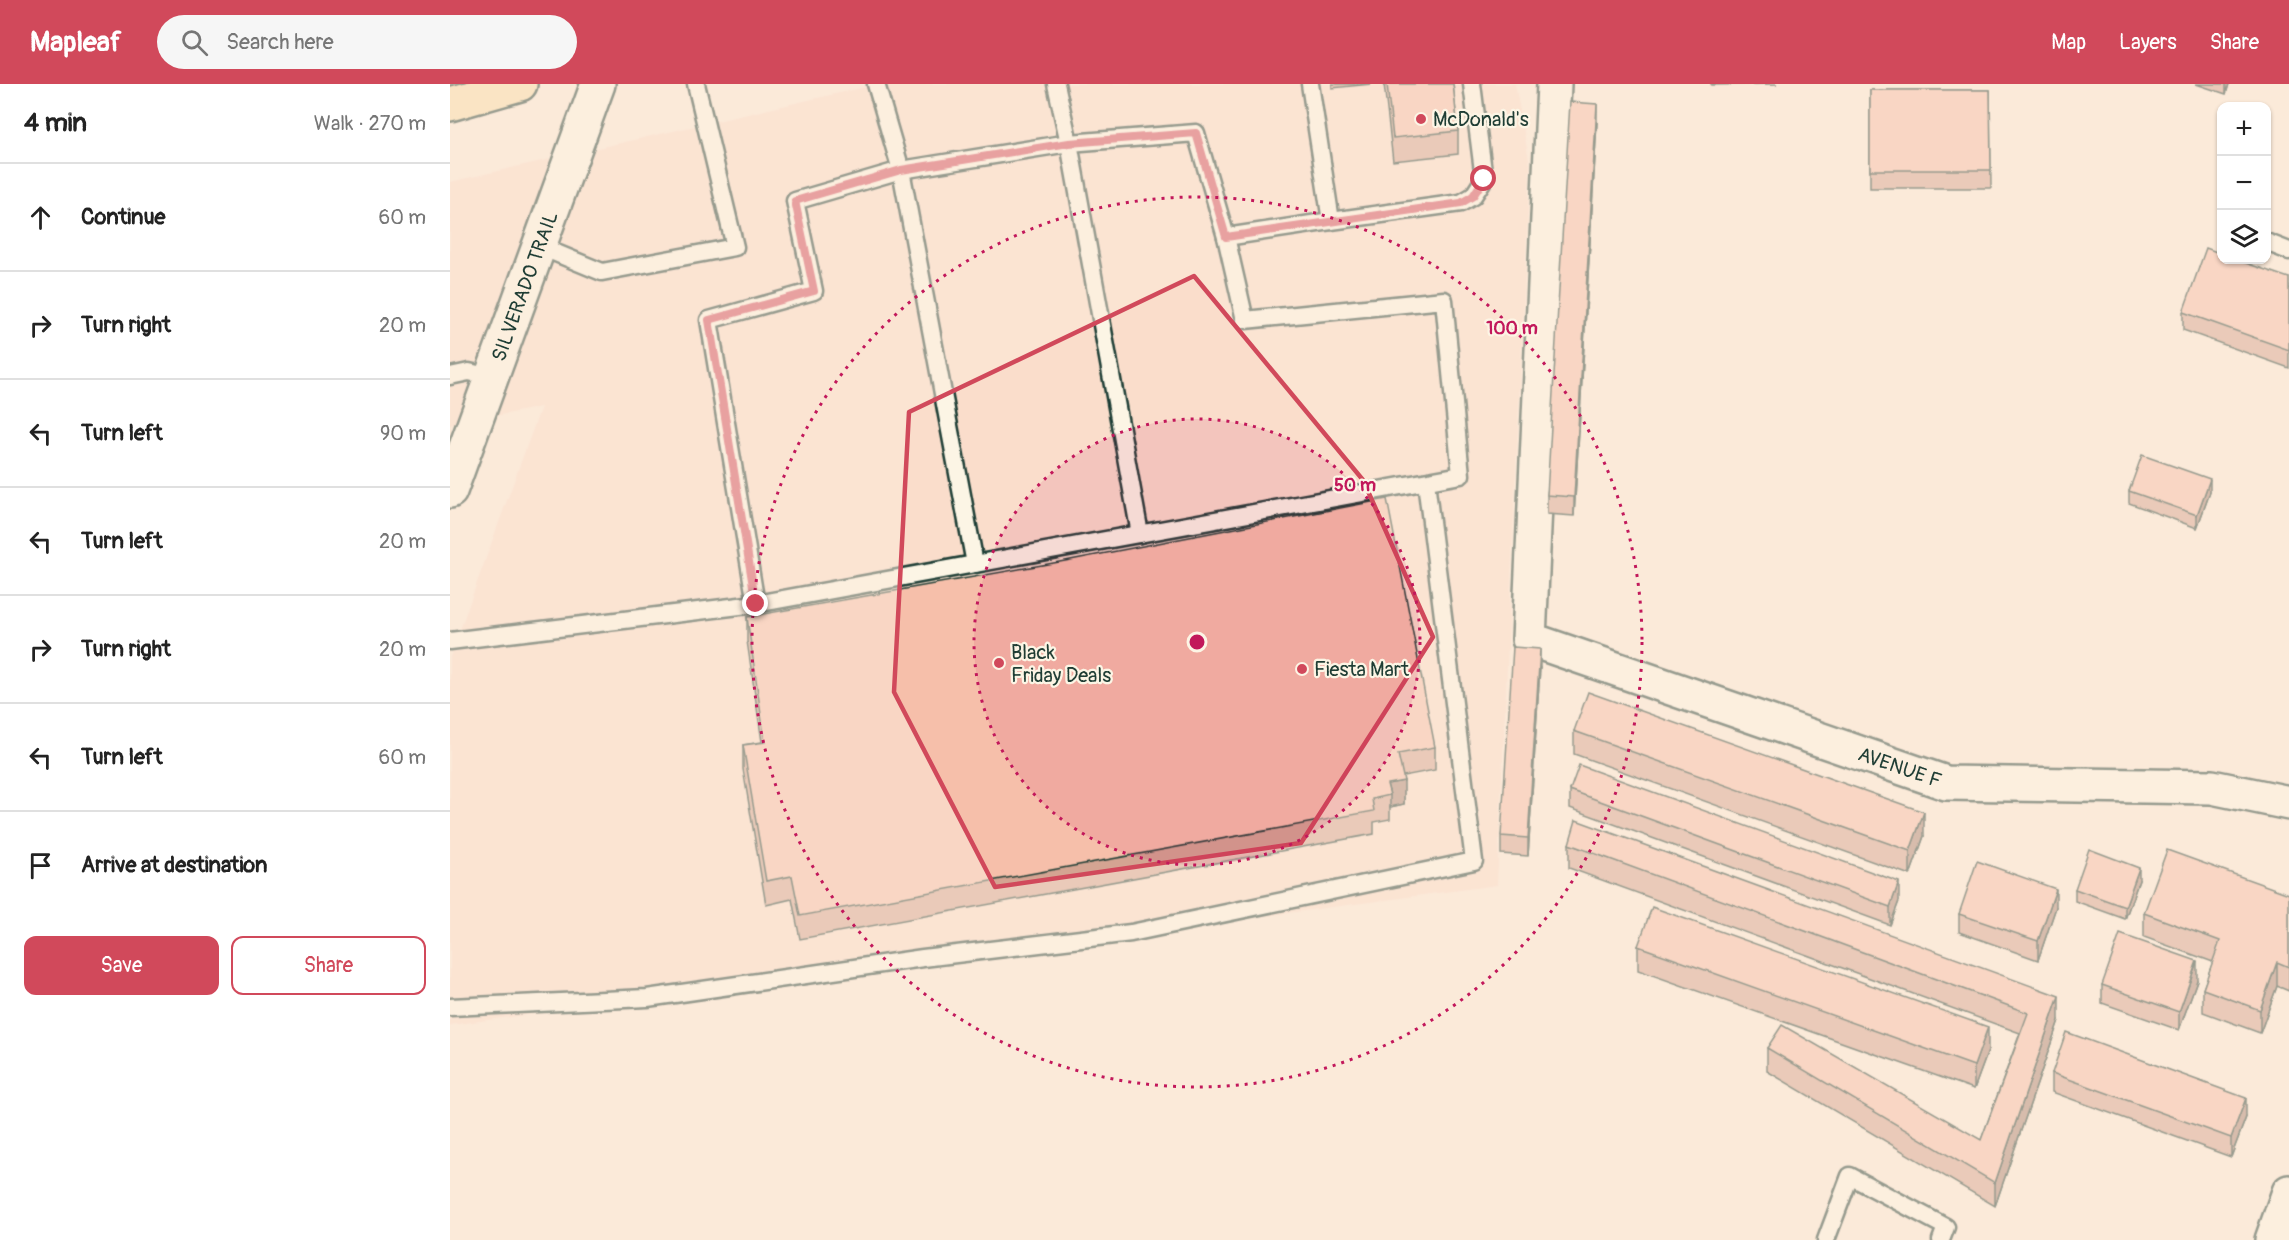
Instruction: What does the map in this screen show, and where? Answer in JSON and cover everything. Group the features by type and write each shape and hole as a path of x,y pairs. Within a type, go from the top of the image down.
{"main road":[{"path":"450,104 520,84"}],"street":[{"name":"SILVERADO TRAIL","path":"450,490 598,84"},
{"name":"AVENUE F","path":"1554,84 1529,639 1946,783 2212,787 2289,803"},
{"path":"2272,1240 2289,1192"}],"lane":[{"path":"539,246 602,272 735,247 696,84"},
{"path":"876,84 901,170 975,564"},
{"path":"1056,84 1069,143 1140,534"},
{"path":"1310,84 1331,221"},
{"path":"1226,237 1461,203 1473,196 1484,179 1472,84"},
{"path":"450,641 756,604 1461,475 1444,300 1245,320 1226,237 1196,133 1069,143 901,170 795,201 814,291 709,320 756,604"},
{"path":"2271,244 2289,250"},
{"path":"450,376 469,372 491,377"},
{"path":"450,1006 647,998 923,958 1131,933 1474,861 1426,482"},
{"path":"1826,1240 1850,1176 1946,1227 1941,1240"}],"highlighted area":[{"path":"1194,276 1363,480 1433,637 1301,843 995,887 894,692 909,412"}],"shaded area":[{"path":"879,84 1515,84 1530,165 1497,885 450,1025 450,657 541,407 450,425 450,182"}],"building":[{"name":"McDonald's","path":"1387,84 1453,84 1458,131 1393,138"},
{"path":"1870,90 1990,90 1991,170 1870,170"},
{"path":"1570,102 1597,104 1574,497 1547,495"},
{"path":"2206,248 2217,252 2217,264 2249,264 2289,278 2289,350 2183,312"},
{"path":"2142,455 2210,479 2197,515 2129,491"},
{"path":"1387,499 1435,747 1398,754 1404,781 1387,784 1390,795 1372,799 1374,811 800,916 792,876 766,881 743,745 765,742 747,617 1065,561"},
{"path":"1513,647 1540,649 1528,838 1501,836"},
{"path":"1588,692 1924,812 1910,851 1574,731"},
{"path":"1579,765 1899,882 1890,907 1570,790"},
{"path":"1576,820 2059,996 1995,1183 1767,1048 1782,1025 1981,1140 2028,1013 1569,844"},
{"path":"2089,849 2139,868 2125,907 2075,889"},
{"path":"2167,850 2289,894 2289,967 2277,962 2260,1010 2203,989 2220,941 2144,913"},
{"path":"1977,861 2056,889 2038,941 1959,914"},
{"path":"1652,907 1988,1027 1974,1066 1638,946"},
{"path":"2120,934 2197,961 2179,1012 2102,985"},
{"path":"2066,1032 2246,1098 2231,1138 2052,1073"}],"place":[{"name":"McDonald's","path":"1421,119"},
{"name":"Black Friday Deals","path":"999,663"},
{"name":"Fiesta Mart","path":"1302,669"}],"route":[{"path":"756,604 709,320 814,291 795,201 901,170 1069,143 1196,133 1226,237 1461,203 1473,196 1484,179"}]}
